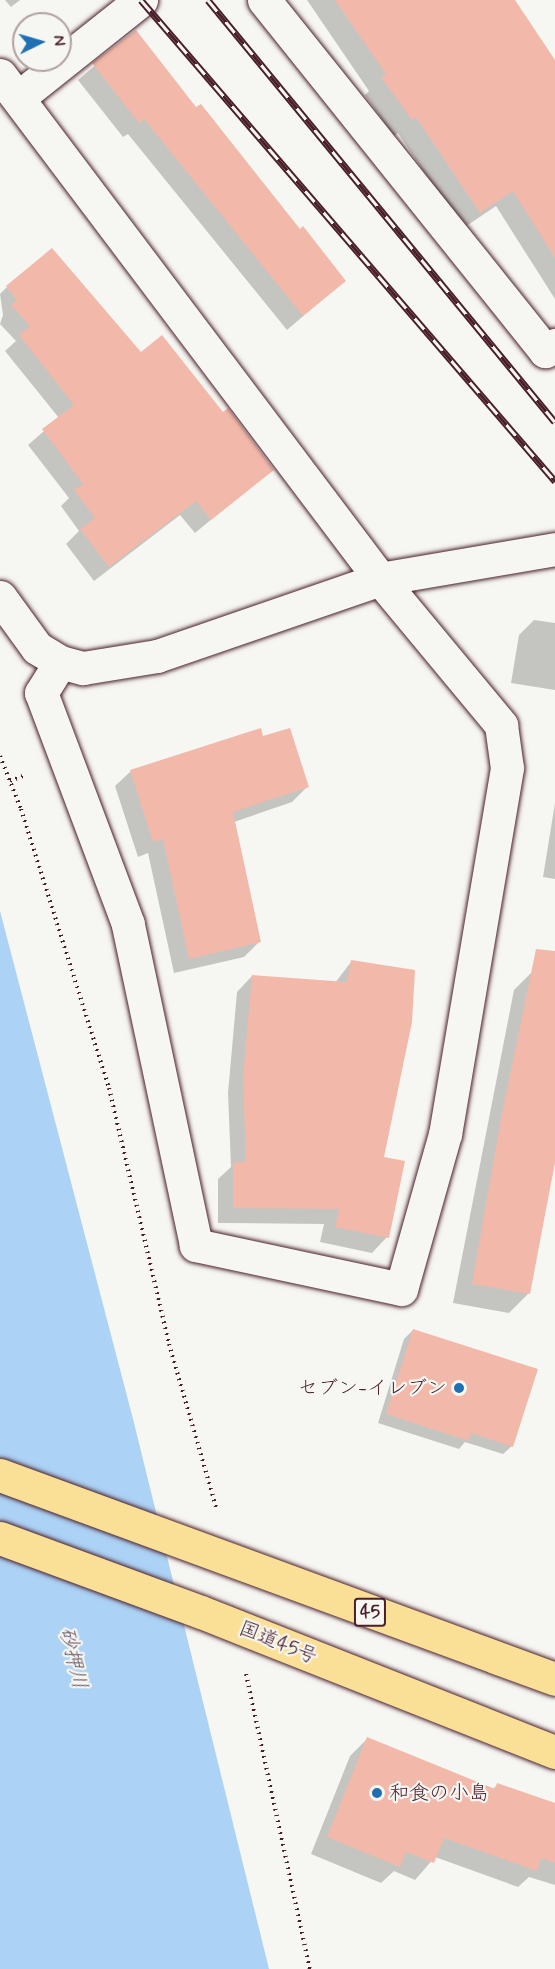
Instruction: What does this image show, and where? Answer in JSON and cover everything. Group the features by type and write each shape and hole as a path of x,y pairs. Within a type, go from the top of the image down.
{"highway":[{"name":"45","path":"0,1475 185,1545 555,1679"},
{"name":"国道45号","path":"0,1538 201,1612 555,1752"}],"street":[{"path":"60,662 41,693 128,924 196,1245 401,1289 445,1134 507,768 501,725 380,579 10,86 141,0"},
{"path":"264,0 545,351 555,345"},
{"path":"0,597 37,648 60,662 84,668 157,656 380,579 555,549"}],"path":[{"path":"0,756 21,809 109,1088 169,1344 218,1514"},
{"path":"245,1669 310,1969"}],"water":[{"name":"砂押川","path":"0,911 133,1419 269,1969 0,1969"}],"building":[{"path":"335,0 515,0 555,60 555,258 513,191 480,213 416,117 412,120 381,77 386,74"},
{"path":"136,30 196,107 201,104 300,229 303,226 346,281 303,316 144,119 139,123 92,63"},
{"path":"52,248 141,352 162,335 223,412 228,408 274,470 211,520 196,501 109,567 80,529 95,518 74,490 83,484 42,429 74,405 19,335 30,326 11,305 17,300 6,286"},
{"path":"261,728 263,736 290,728 309,787 233,812 261,942 189,959 163,839 153,842 130,770"},
{"path":"536,949 555,951 555,1162 530,1294 472,1284 501,1119"},
{"path":"351,960 415,970 412,1022 384,1157 405,1161 389,1238 335,1227 339,1209 233,1208 233,1162 246,1162 243,1077 252,975 347,982"},
{"path":"413,1329 538,1369 513,1447 471,1433 469,1441 386,1414"},
{"path":"367,1737 495,1789 497,1783 555,1803 555,1863 541,1858 537,1871 444,1838 434,1863 406,1852 400,1867 327,1837"}],"railway":[{"path":"141,0 555,481"},
{"path":"208,0 555,422"}],"place":[{"name":"セブン-イレブン","path":"459,1388"},
{"name":"和食の小島","path":"377,1793"}]}
